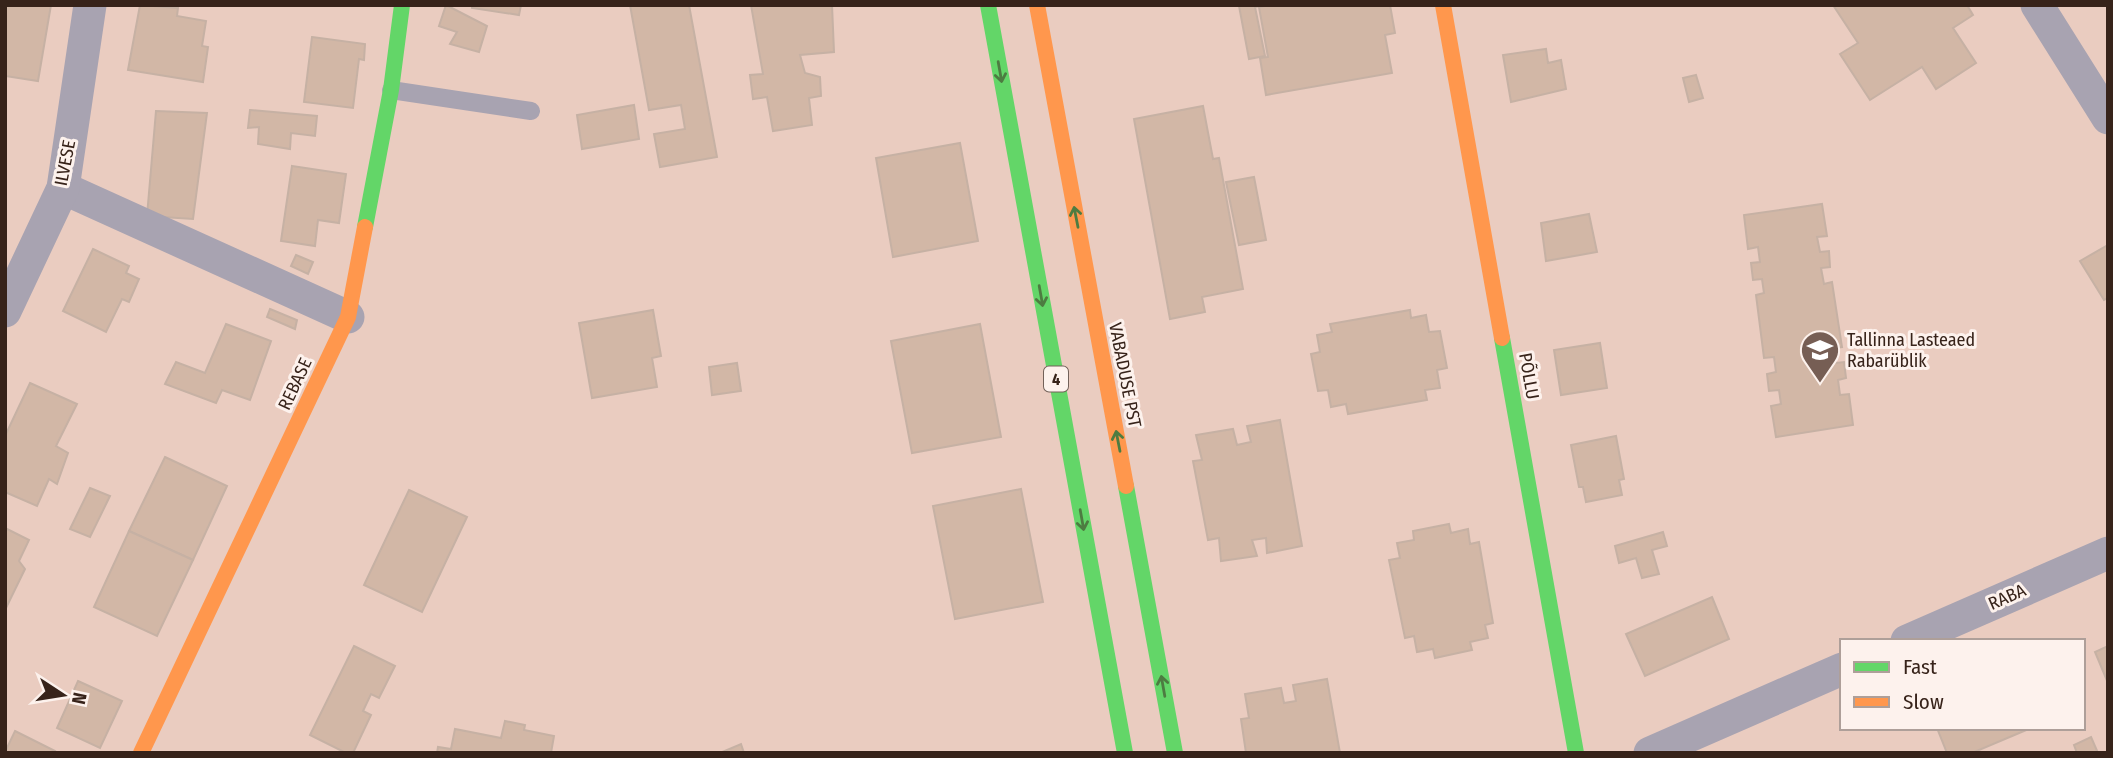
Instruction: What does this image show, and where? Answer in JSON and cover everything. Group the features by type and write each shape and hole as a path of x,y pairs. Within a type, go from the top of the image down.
{"main road":[{"name":"REBASE","path":"141,753 348,317 391,90 402,5"},
{"name":"4","path":"988,5 1125,753"},
{"name":"VABADUSE PST","path":"1037,5 1175,753"},
{"name":"PÕLLU","path":"1443,5 1576,753"}],"street":[{"name":"ILVESE","path":"5,311 63,188 90,5"},
{"path":"2047,9 2108,118"},
{"path":"63,188 348,317"},
{"name":"RABA","path":"1912,639 2108,553"},
{"path":"1650,753 1840,670"}],"lane":[{"path":"391,90 531,111"}],"building":[{"path":"5,5 51,5 38,81 5,76"},
{"path":"140,5 178,8 177,16 206,21 202,46 208,47 203,82 128,70"},
{"path":"446,5 487,26 479,52 450,44 457,32 439,26"},
{"path":"472,5 521,5 519,15 472,8"},
{"path":"630,5 689,5 717,157 660,167 654,134 685,129 681,105 649,110"},
{"path":"751,5 832,5 834,52 800,55 805,73 820,77 821,96 809,98 812,125 773,131 767,97 753,99 750,75 763,74"},
{"path":"1266,5 1255,7 1265,56 1249,59 1239,6"},
{"path":"1390,5 1395,33 1385,35 1392,73 1266,95 1260,58 1268,57 1259,7"},
{"path":"1833,5 1967,5 1973,15 1953,28 1976,63 1936,89 1922,67 1870,100 1840,54 1858,43"},
{"path":"312,37 365,44 364,60 359,59 353,108 304,102"},
{"path":"1546,49 1548,63 1561,60 1566,89 1511,102 1503,55"},
{"path":"1696,75 1703,98 1689,102 1683,78"},
{"path":"634,105 639,139 582,149 577,115"},
{"path":"1203,106 1213,159 1219,158 1243,289 1202,297 1205,312 1170,319 1134,119"},
{"path":"250,110 317,116 315,136 291,133 290,149 258,144 259,127 248,128"},
{"path":"156,111 207,113 193,219 147,216"},
{"path":"960,143 978,241 893,257 876,158"},
{"path":"292,166 346,174 339,223 318,220 315,246 281,241"},
{"path":"1254,177 1266,240 1239,245 1226,182"},
{"path":"1822,204 1827,236 1817,237 1820,252 1829,251 1830,267 1821,268 1824,284 1832,282 1842,347 1833,348 1836,363 1844,362 1846,378 1838,380 1840,395 1849,394 1853,425 1776,437 1771,406 1781,404 1779,390 1769,391 1767,374 1776,372 1774,357 1764,358 1756,295 1764,293 1762,279 1753,280 1751,263 1760,262 1758,247 1748,249 1744,215"},
{"path":"1589,214 1597,252 1546,261 1541,223"},
{"path":"2108,245 2108,298 2104,300 2080,261"},
{"path":"93,249 129,266 126,273 139,279 129,302 122,299 106,332 63,311"},
{"path":"296,255 313,262 308,274 291,266"},
{"path":"270,309 297,320 295,329 267,317"},
{"path":"653,310 661,356 652,358 657,387 592,398 579,323"},
{"path":"1410,310 1411,318 1426,315 1429,332 1440,331 1447,368 1437,370 1440,388 1425,390 1427,400 1348,414 1346,404 1331,407 1328,390 1318,391 1311,354 1320,352 1317,335 1332,332 1330,324"},
{"path":"226,324 271,341 250,400 222,390 216,403 165,384 176,362 205,373"},
{"path":"980,324 1001,437 912,453 891,341"},
{"path":"1600,343 1607,388 1561,395 1554,350"},
{"path":"737,363 741,391 712,395 709,367"},
{"path":"30,383 77,404 56,446 68,453 57,484 49,479 37,506 5,492 5,436"},
{"path":"1280,420 1302,546 1267,553 1266,538 1252,540 1257,556 1221,561 1219,538 1208,540 1193,461 1202,460 1196,435 1233,429 1237,445 1251,442 1247,426"},
{"path":"1616,436 1624,479 1619,480 1622,495 1586,502 1583,487 1579,487 1571,445"},
{"path":"165,457 227,486 193,560 129,531"},
{"path":"90,488 110,496 90,537 70,529"},
{"path":"1021,489 1043,602 955,619 933,506"},
{"path":"409,490 467,517 422,612 364,585"},
{"path":"1449,524 1451,533 1468,529 1470,544 1479,542 1493,623 1485,625 1488,638 1470,642 1472,650 1435,658 1433,649 1417,652 1414,636 1405,638 1389,560 1400,558 1397,543 1414,540 1413,531"},
{"path":"5,528 29,540 19,561 25,569 5,610"},
{"path":"129,531 193,560 157,636 94,607"},
{"path":"1663,532 1667,546 1652,550 1659,574 1642,578 1636,558 1619,563 1615,546"},
{"path":"1712,597 1729,639 1645,676 1626,634"},
{"path":"354,646 395,666 379,698 371,694 363,711 371,715 353,753 346,753 310,735"},
{"path":"2108,646 2108,683 2095,652"},
{"path":"1327,679 1340,753 1246,753 1241,719 1249,718 1245,694 1281,688 1284,703 1296,701 1293,685"},
{"path":"78,681 122,701 100,748 57,728"},
{"path":"505,721 525,725 524,730 554,736 551,753 437,753 438,747 451,749 455,729 501,738"},
{"path":"1938,730 2026,730 1972,753 1947,753"},
{"path":"15,731 55,751 54,753 5,752"},
{"path":"2091,737 2098,753 2077,753 2074,745"},
{"path":"741,744 744,753 720,753"}],"traffic: fast":[{"path":"365,227 391,90 402,5"},
{"path":"988,5 1125,753"},
{"path":"1502,338 1576,753"},
{"path":"1126,486 1175,753"}],"traffic: slow":[{"path":"1037,5 1126,486"},
{"path":"1443,5 1502,338"},
{"path":"141,753 348,317 365,227"}],"place":[{"name":"Tallinna Lasteaed Rabarüblik","path":"1820,384"}]}
